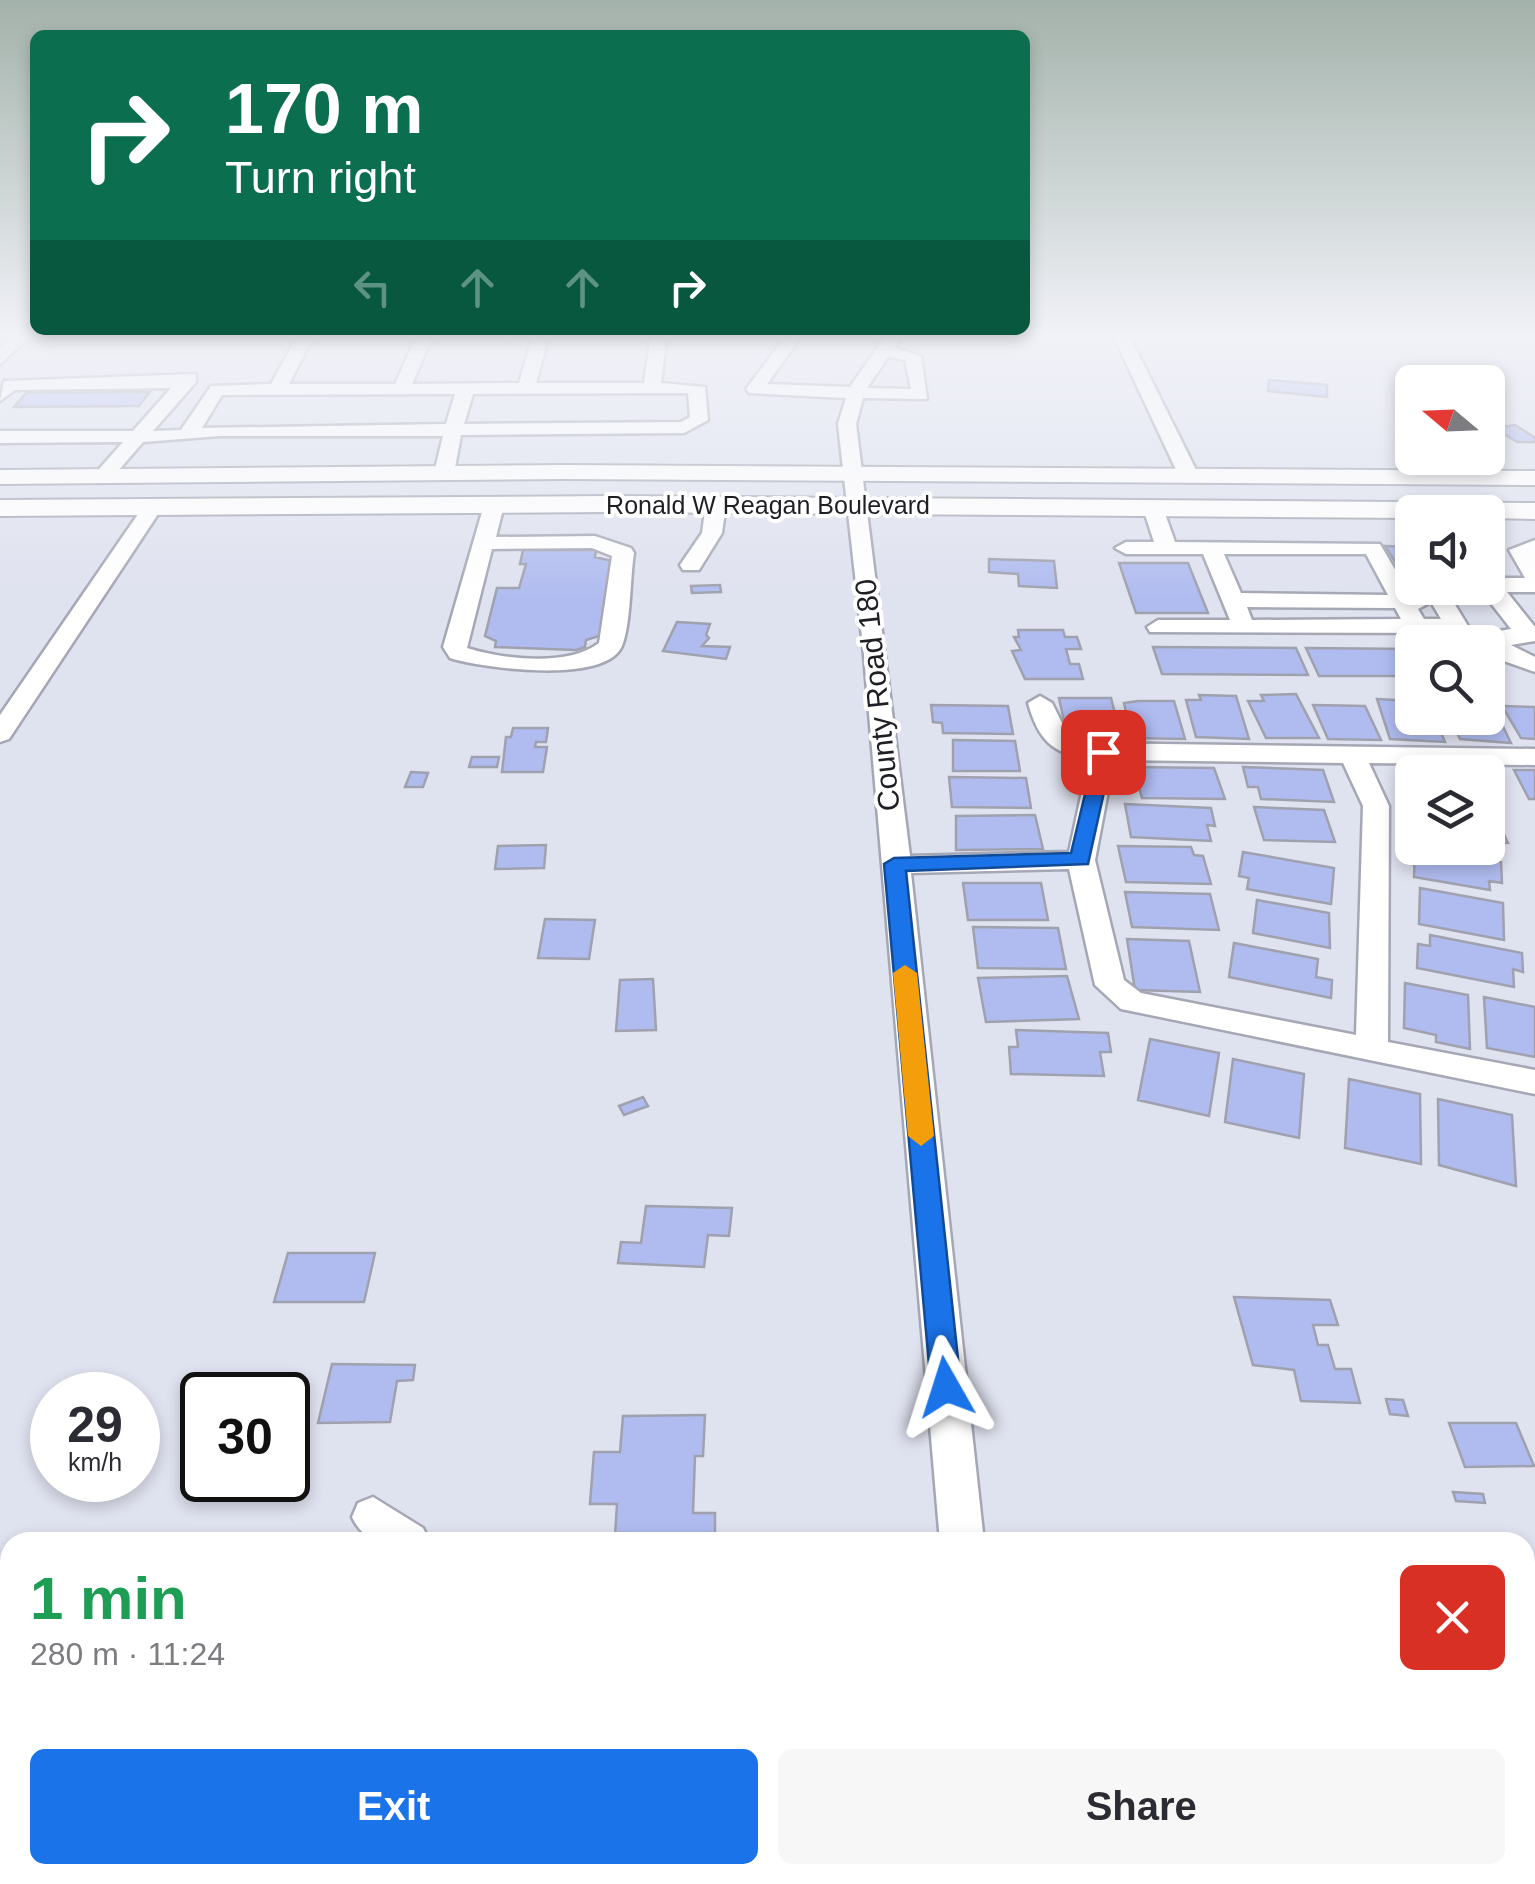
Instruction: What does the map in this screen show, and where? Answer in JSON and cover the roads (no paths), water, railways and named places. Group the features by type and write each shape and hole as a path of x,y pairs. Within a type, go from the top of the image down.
{"main road":[{"name":"Ronald W Reagan Boulevard","path":"0,477 444,473 852,489 1153,508 1395,511"},
{"name":"Ronald W Reagan Boulevard","path":"0,508 716,504 852,489 1189,476 1535,479"},
{"path":"1432,495 1428,486 1535,479"},
{"name":"Ronald W Reagan Boulevard","path":"1505,511 1535,511"}],"street":[{"path":"103,476 151,423"},
{"path":"187,436 196,423"},
{"path":"306,431 311,423"},
{"path":"444,473 455,423"},
{"path":"582,428 583,423"},
{"path":"0,436 187,436 220,430 684,427 693,423"},
{"name":"County Road 180","path":"847,423 852,489 870,601 961,1532"},
{"path":"1163,423 1189,476"},
{"path":"690,565 712,533 716,504"},
{"path":"484,543 595,542 622,552 610,646 605,654 582,661 482,662 458,653 455,647 494,505"},
{"path":"0,734 152,508"},
{"path":"1153,508 1167,548"},
{"path":"1535,546 1520,550 1535,576"},
{"path":"1126,548 1373,548 1395,588"},
{"path":"1211,548 1244,626"},
{"path":"1505,584 1535,585"},
{"path":"1233,600 1395,602"},
{"path":"1292,601 1302,626"},
{"path":"1505,603 1530,634"},
{"path":"1158,627 1395,626"},
{"path":"1530,634 1506,636 1499,644 1514,659 1535,665"},
{"path":"1040,703 1048,732 1060,745 1103,752 1535,756"},
{"path":"1103,752 1081,860 1110,985 1132,1002 1535,1082"},
{"path":"1352,754 1376,806 1372,1050"},
{"path":"894,864 1081,860"},
{"path":"373,1517 394,1532"}]}
